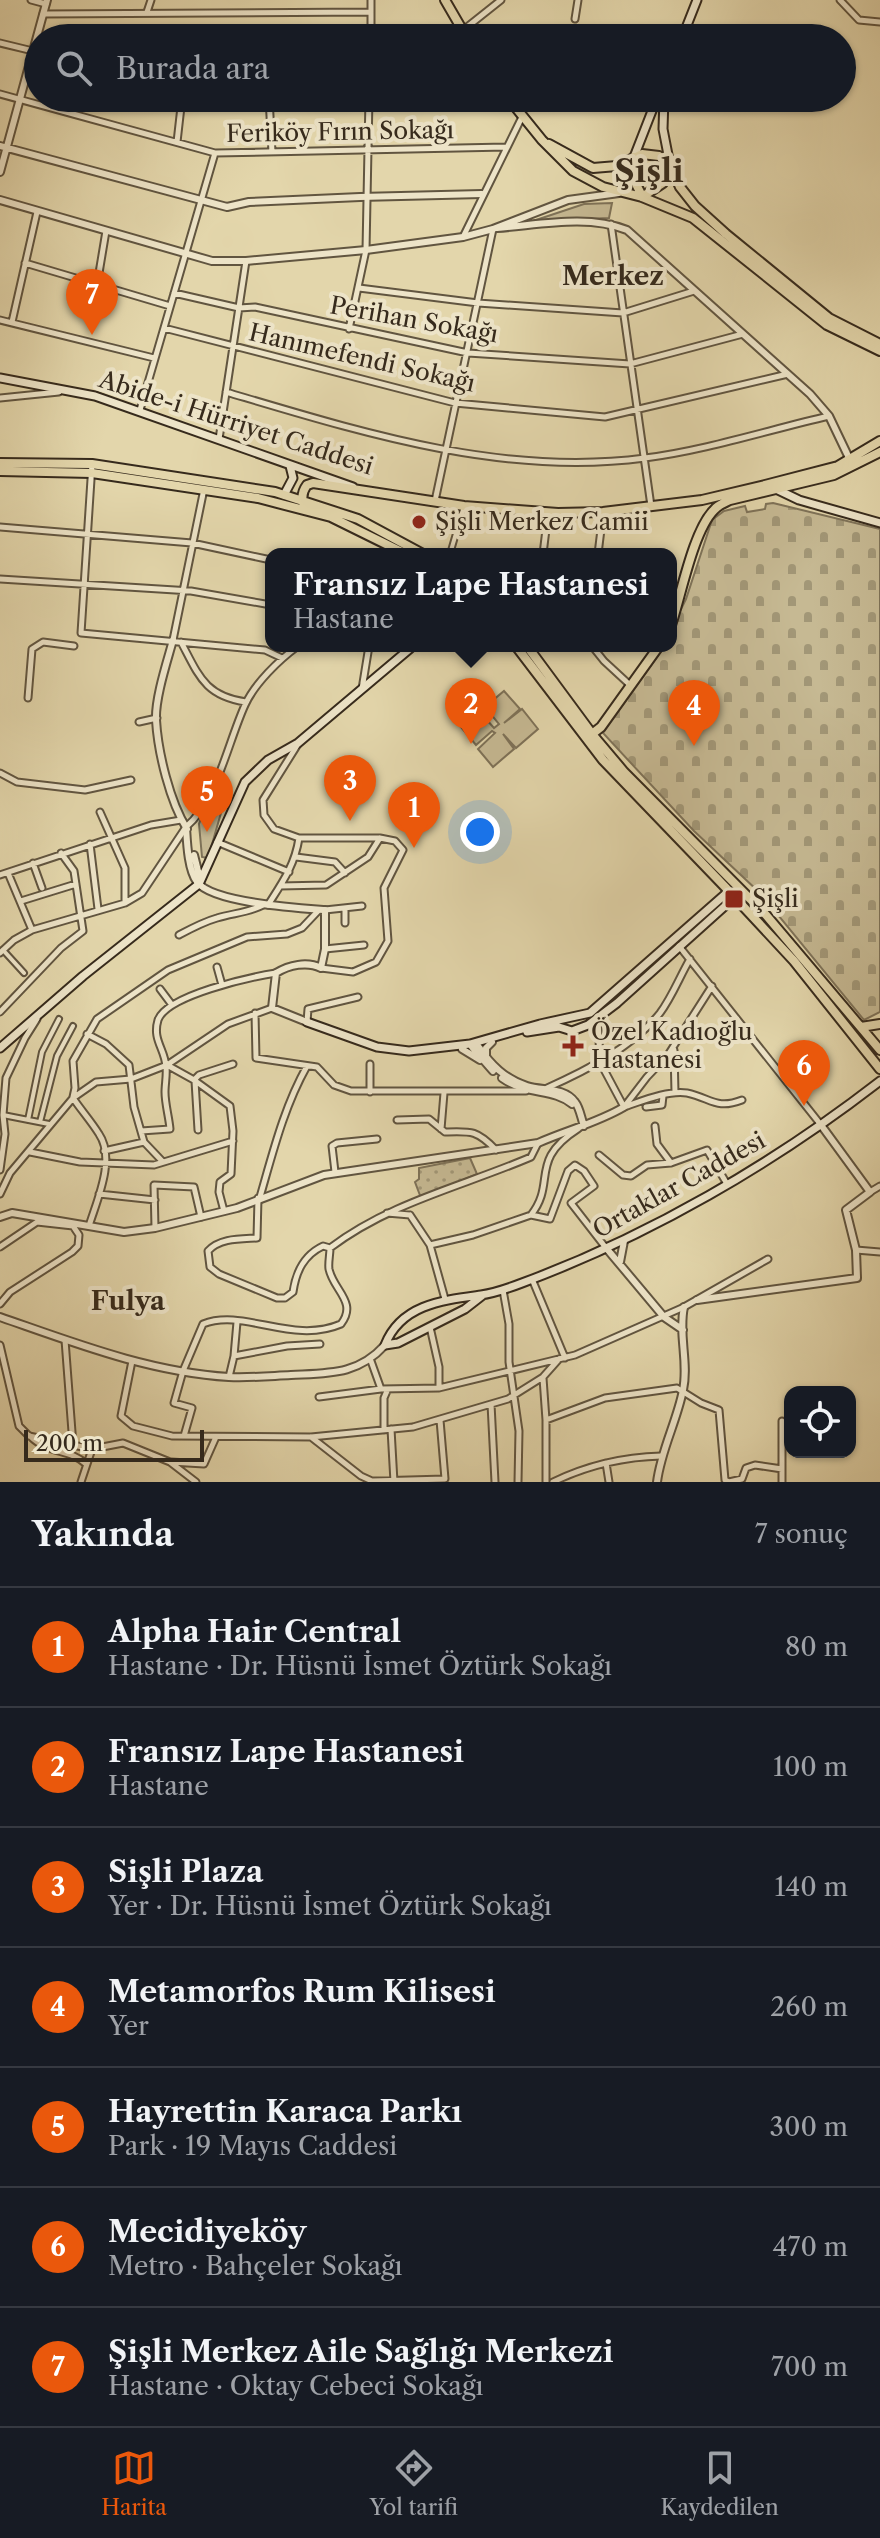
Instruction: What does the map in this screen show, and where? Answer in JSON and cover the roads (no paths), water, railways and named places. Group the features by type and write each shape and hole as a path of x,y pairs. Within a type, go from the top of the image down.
{"main road":[{"path":"445,0 459,24"},
{"path":"688,24 697,0"},
{"path":"518,112 566,165 581,176 603,187 642,197 693,218 827,325 880,351"},
{"path":"642,197 632,176 634,157 652,112"},
{"path":"664,112 663,129 670,165 686,196 726,234 829,318 880,344"},
{"path":"542,140 593,168 609,168 653,153 670,165"},
{"path":"642,197 663,183 670,165"},
{"name":"Abide-i Hürriyet Caddesi","path":"0,378 70,391 140,410 358,489 464,506 548,513 603,512 702,500 852,463 880,441"},
{"name":"Abide-i Hürriyet Caddesi","path":"707,520 711,512 723,503 799,484 880,452"},
{"path":"0,463 92,469 260,489 358,519 412,548"},
{"path":"258,498 279,498 284,495 293,478 290,466"},
{"path":"0,471 92,469 128,480 258,498 346,523 395,548"},
{"path":"307,510 302,500 310,483 358,489"},
{"path":"799,484 799,500"},
{"path":"765,485 799,500 880,523"},
{"path":"677,608 707,520 707,509 702,500"},
{"path":"0,1048 199,884 245,782 268,760 298,743 406,652"},
{"path":"520,652 618,778 790,940 880,1050"},
{"path":"531,652 592,734 736,890 880,1069"},
{"path":"575,726 586,734 592,734 601,727 655,652"},
{"path":"307,1022 377,1047 398,1051 472,1046 558,1024 572,1031 582,1028 598,1018 736,890"},
{"path":"472,1046 558,1024 599,1008 736,890"},
{"path":"573,1018 575,1026 582,1028"},
{"path":"861,1027 880,1024"},
{"name":"Ortaklar Caddesi","path":"483,1295 465,1309 430,1327 398,1343 385,1345 397,1324 445,1299 503,1290 624,1241 767,1161 880,1081"},
{"path":"462,1297 465,1309"}],"street":[{"path":"31,0 46,2 40,24"},
{"path":"147,12 151,0"},
{"path":"371,0 371,24"},
{"path":"476,24 501,0"},
{"path":"575,19 578,0"},
{"path":"840,0 859,20 880,22"},
{"path":"43,14 371,12"},
{"path":"0,43 24,49"},
{"path":"0,172 3,147 24,84"},
{"name":"Feriköy Fırın Sokağı","path":"0,94 24,99"},
{"name":"Feriköy Fırın Sokağı","path":"70,112 215,153 506,147"},
{"path":"177,142 180,112"},
{"path":"270,112 272,152"},
{"path":"349,329 366,250 369,112"},
{"path":"463,237 522,117"},
{"path":"3,147 227,207 249,202 482,194"},
{"path":"140,410 215,153"},
{"path":"0,200 212,261 246,261 463,237 493,229 568,200 624,192"},
{"path":"12,322 37,212"},
{"path":"493,229 582,222 611,224 627,230 789,373 829,416 852,463"},
{"path":"611,224 652,507"},
{"path":"435,501 493,229"},
{"path":"97,285 106,231"},
{"path":"219,439 246,261"},
{"path":"25,263 170,306"},
{"path":"359,288 478,303 623,313 694,291"},
{"name":"Perihan Sokağı","path":"174,293 239,308 255,307 468,353 630,364 743,334"},
{"path":"0,320 154,358"},
{"name":"Hanımefendi Sokağı","path":"164,328 457,403 605,417 789,373"},
{"path":"0,398 70,391"},
{"path":"226,392 387,439 447,450 555,462 643,458 829,416"},
{"path":"92,469 81,633 265,650"},
{"path":"204,489 183,591 177,640 158,718 161,751 181,820 186,827 200,877 199,884 203,889 265,905 322,909 362,906"},
{"path":"452,548 464,506"},
{"path":"599,548 603,512"},
{"path":"544,548 548,513"},
{"path":"0,527 193,543 265,559"},
{"path":"384,548 386,543"},
{"path":"0,579 183,591 265,604"},
{"path":"177,640 209,689 217,696 246,702"},
{"path":"28,698 32,649 43,642 74,646"},
{"path":"269,652 282,658"},
{"path":"24,973 2,952 14,940 32,930 125,903 142,893 186,827 195,820 212,787 246,702 290,652"},
{"path":"362,690 368,652"},
{"path":"597,652 630,686"},
{"path":"139,722 158,718"},
{"path":"141,1131 170,1129 165,1095 167,1065 156,1040 159,1019 165,1009 222,985 276,973 288,966 314,964 321,968 353,972 376,962 388,941 384,888 403,850 395,841 380,838 299,838 274,829 264,815 263,800 298,743"},
{"path":"0,773 17,782 85,790 131,780"},
{"path":"100,812 125,868 125,903"},
{"path":"0,875 151,825 181,820"},
{"path":"179,935 220,916 252,911 265,905 289,872 296,857 299,838"},
{"path":"280,886 326,885 368,857 380,838"},
{"path":"217,842 289,872"},
{"path":"90,844 98,909"},
{"path":"0,1012 61,948 83,931 74,871 61,853"},
{"path":"296,857 335,862 345,873"},
{"path":"33,863 42,888"},
{"path":"8,873 32,930"},
{"path":"21,901 76,884"},
{"path":"345,908 345,923"},
{"path":"321,968 325,949 322,909"},
{"path":"89,1226 106,1163 101,1136 73,1098 73,1061 97,1019 168,970 247,937 287,934 302,928 322,909"},
{"path":"325,949 364,945"},
{"path":"679,945 870,1192"},
{"path":"546,1091 600,1062 642,1030 660,1013 690,959"},
{"path":"217,967 222,985"},
{"path":"272,1008 276,973"},
{"path":"624,1107 673,1047 712,986"},
{"path":"160,989 172,1005"},
{"path":"706,997 718,993"},
{"path":"0,1194 10,1173 30,1152 49,1124 73,1098 96,1082 131,1079 167,1065 228,1024 255,1013 272,1008 307,1022 308,1009 358,997"},
{"path":"0,1170 5,1134 6,1078 25,1038 46,1009"},
{"path":"255,1013 256,1058 317,1067 334,1085 351,1091 444,1093 509,1088 546,1091 570,1102 584,1126"},
{"path":"598,1018 600,1062 624,1107"},
{"path":"28,1120 42,1052 59,1019"},
{"path":"40,1122 57,1056 73,1026"},
{"path":"87,1034 106,1044 129,1065 134,1107 144,1142 163,1162"},
{"path":"486,1061 485,1052 492,1042"},
{"path":"472,1046 509,1088"},
{"path":"472,1046 508,1078 528,1089"},
{"path":"673,1047 675,1093"},
{"path":"198,1130 194,1080 199,1075 233,1064"},
{"path":"370,1064 370,1092"},
{"path":"167,1065 230,1106 233,1141 231,1174 220,1182 219,1192 224,1211"},
{"path":"307,1066 294,1089 259,1198 257,1238 214,1245 208,1251 210,1267 219,1274 277,1298 285,1298 293,1292 296,1274 311,1252 323,1246 330,1248"},
{"path":"441,1129 444,1093"},
{"path":"531,1215 538,1206 548,1158 566,1137 584,1126 624,1107 675,1093 686,1093 718,1105 742,1100"},
{"path":"646,1107 662,1105 663,1096"},
{"path":"3,1115 49,1124"},
{"path":"397,1120 429,1119 445,1132 471,1131 482,1136 497,1151"},
{"path":"0,1247 37,1219 124,1232 155,1228 224,1211 335,1172 497,1151 538,1143 584,1126"},
{"path":"655,1126 657,1144 671,1163"},
{"path":"335,1172 332,1146 377,1139"},
{"path":"30,1152 67,1160 154,1165 233,1141"},
{"path":"104,1151 144,1142"},
{"path":"330,1248 359,1227 387,1213 531,1157 538,1143"},
{"path":"599,1155 623,1175 631,1176 647,1165 671,1163 707,1150 727,1184"},
{"path":"430,1245 473,1235 531,1215 550,1219 568,1171 575,1165 584,1171 594,1186 571,1203 664,1317 683,1330"},
{"path":"155,1228 154,1185 194,1187 201,1217"},
{"path":"697,1300 857,1278 856,1250 846,1210 880,1186"},
{"path":"99,1194 155,1200"},
{"path":"410,1215 415,1201"},
{"path":"0,1217 12,1213 73,1226 79,1235 78,1246 10,1292 0,1304"},
{"path":"387,1213 410,1215"},
{"path":"410,1215 430,1245 445,1299"},
{"path":"620,1262 624,1241"},
{"path":"184,1436 192,1408 174,1403 183,1371 203,1324 212,1321 237,1322 312,1332 341,1324 348,1310 347,1302 329,1271 330,1248"},
{"path":"856,1250 880,1252"},
{"path":"319,1397 439,1388 562,1358 664,1317 768,1259"},
{"path":"532,1279 562,1358"},
{"path":"503,1290 519,1431 518,1482"},
{"path":"657,1482 661,1456 683,1392 684,1307"},
{"path":"0,1317 86,1349 183,1371 229,1377 351,1369 371,1361 385,1345"},
{"path":"229,1377 237,1322"},
{"path":"430,1327 439,1367 439,1388"},
{"path":"65,1340 73,1445"},
{"path":"234,1356 287,1346 320,1344"},
{"path":"0,1345 19,1426 41,1447 79,1458 86,1464"},
{"path":"132,1361 121,1416 133,1426 172,1436 311,1437 391,1429 440,1420 491,1404 515,1396 543,1377 562,1358"},
{"path":"371,1361 384,1390 384,1430"},
{"path":"543,1377 546,1482"},
{"path":"546,1420 605,1398 677,1388 719,1410 725,1480 742,1479 746,1468 755,1465 782,1469"},
{"path":"491,1404 495,1482"},
{"path":"311,1437 372,1481 445,1479 440,1420"},
{"path":"782,1421 782,1482"},
{"path":"391,1429 394,1482"},
{"path":"29,1436 92,1449 123,1443 170,1462 196,1482"},
{"path":"170,1462 204,1464 216,1437"},
{"path":"81,1482 92,1449"},
{"path":"553,1482 574,1472 627,1457 661,1456"},
{"path":"606,1463 609,1482"}],"place":[{"name":"Şişli Merkez Aile Sağlığı Merkezi","path":"92,335"},
{"name":"Şişli Merkez Camii","path":"419,522"},
{"name":"Fransız Lape Hastanesi","path":"471,744"},
{"name":"Metamorfos Rum Kilisesi","path":"694,746"},
{"name":"Sişli Plaza","path":"350,821"},
{"name":"Hayrettin Karaca Parkı","path":"207,832"},
{"name":"Alpha Hair Central","path":"414,848"},
{"name":"Şişli","path":"734,899"},
{"name":"Özel Kadıoğlu Hastanesi","path":"573,1046"},
{"name":"Mecidiyeköy","path":"804,1106"}],"district":[{"name":"Şişli","path":"649,171"},
{"name":"Merkez","path":"613,276"},
{"name":"Fulya","path":"128,1301"}]}
